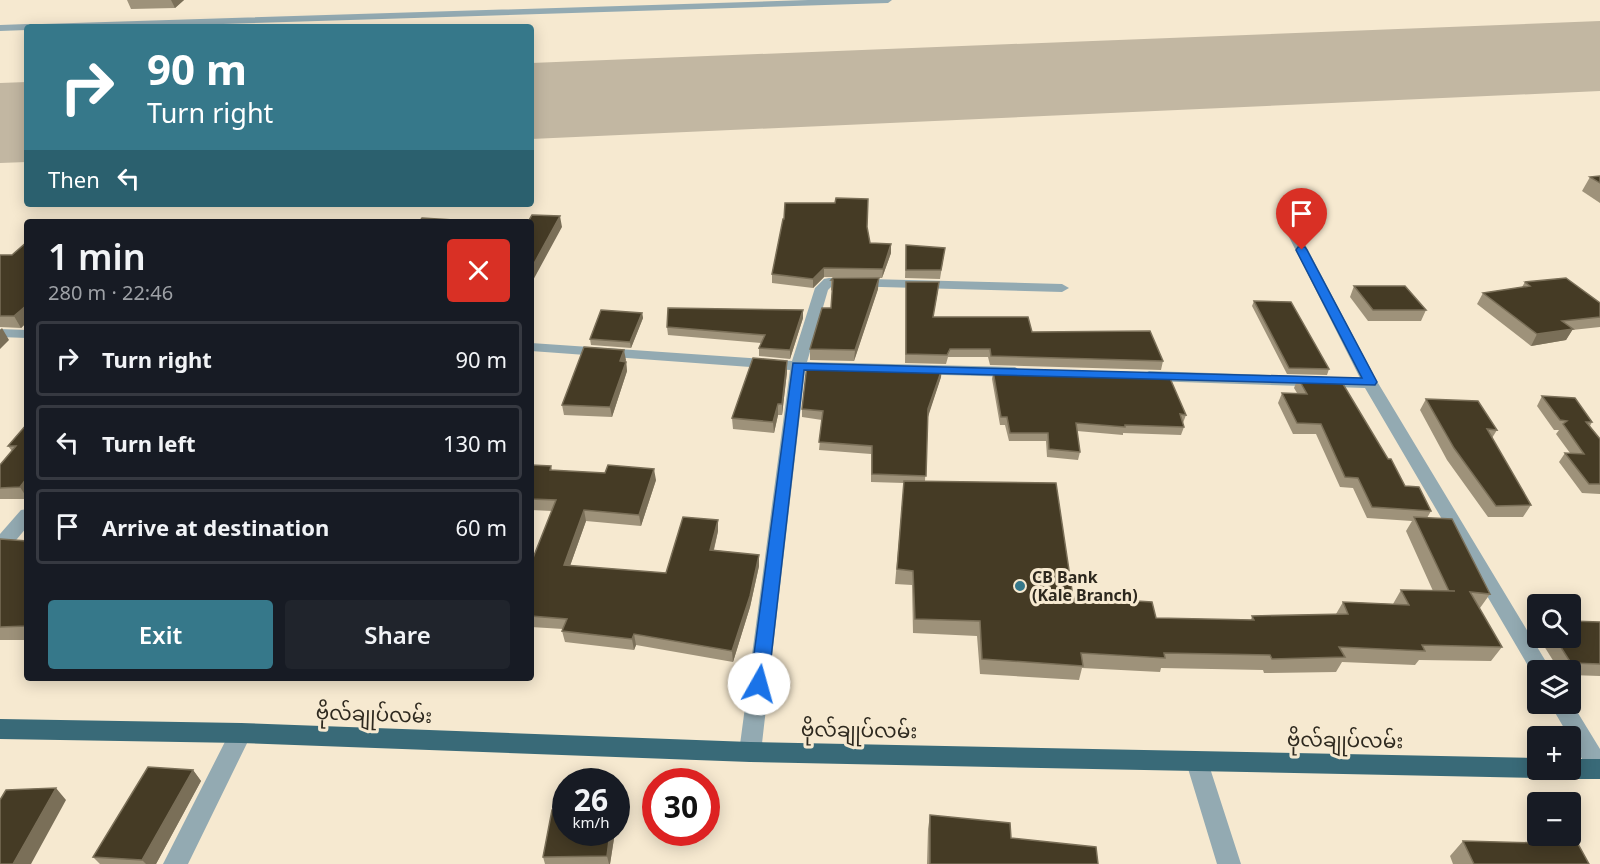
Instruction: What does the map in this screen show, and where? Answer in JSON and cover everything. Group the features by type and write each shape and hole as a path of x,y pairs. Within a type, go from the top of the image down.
{"highway":[{"name":"ဗိုလ်ချုပ်လမ်း","path":"0,729 241,733 750,752 1527,768"},
{"path":"1581,769 1600,769"}],"street":[{"path":"136,24 888,0"},
{"path":"0,28 24,27"},
{"path":"1292,231 1370,382 1535,660"},
{"path":"750,752 798,366 822,288 829,282 1062,288"},
{"path":"0,333 24,334"},
{"path":"534,347 798,366 1036,373"},
{"path":"1132,375 1370,382"},
{"path":"0,546 24,518"},
{"path":"1567,714 1600,769"},
{"path":"175,864 241,733"},
{"path":"1197,762 1230,864"}],"building":[{"path":"1600,176 1600,183 1590,177"},
{"path":"836,198 868,199 867,227 870,243 891,244 883,269 824,268 813,279 772,274 784,219 785,203 835,203"},
{"path":"532,215 560,216 534,264 534,219 530,219"},
{"path":"24,245 24,308 14,316 0,316 0,255 12,255"},
{"path":"906,245 945,248 941,270 906,270"},
{"path":"833,278 879,278 855,350 810,349 822,308 831,308 833,280 831,280"},
{"path":"1566,278 1600,303 1600,317 1562,321 1573,329 1537,334 1483,293 1530,286 1525,282"},
{"path":"906,282 939,282 933,317 1028,317 1032,332 1150,331 1163,361 991,356 990,349 950,349 947,355 906,354"},
{"path":"1354,286 1405,286 1426,310 1373,310"},
{"path":"1254,301 1291,302 1329,369 1289,368"},
{"path":"668,308 803,310 790,350 759,348 765,335 667,327"},
{"path":"601,310 642,313 630,342 590,339"},
{"path":"584,347 624,350 620,361 626,362 610,407 562,405"},
{"path":"753,358 787,361 782,404 778,404 773,422 732,418"},
{"path":"807,365 906,372 906,368 942,369 928,409 926,476 872,474 872,446 819,442 823,411 802,409"},
{"path":"993,371 1169,376 1186,415 1180,414 1184,427 1125,425 1125,427 1076,423 1080,452 1049,449 1048,433 1010,433 1007,417 1001,417"},
{"path":"1298,378 1340,379 1388,459 1391,459 1405,486 1419,487 1431,511 1372,507 1358,478 1345,477 1321,424 1297,423 1282,393 1307,394"},
{"path":"1542,396 1575,398 1592,422 1586,422 1600,439 1600,484 1589,484 1565,453 1584,454 1563,424 1567,421 1560,420"},
{"path":"1426,399 1478,401 1497,430 1487,429 1531,505 1496,506 1454,448"},
{"path":"24,427 24,482 20,487 0,488 0,465 16,446 8,446"},
{"path":"534,465 551,466 550,470 605,473 608,465 654,469 639,515 584,510 564,565 666,573 683,517 718,520 710,550 759,555 750,596 732,651 634,634 632,639 562,631 567,619 534,616 534,555 556,500 534,499"},
{"path":"904,481 1056,483 1073,597 1152,602 1156,618 1254,620 1252,616 1348,614 1343,602 1409,605 1401,590 1449,591 1414,517 1452,519 1490,594 1470,592 1502,647 1422,645 1425,651 1339,647 1345,657 1272,659 1270,655 1164,653 1165,658 1081,653 1083,666 982,659 980,621 915,619 913,571 897,569"},
{"path":"0,539 24,541 24,626 0,627"},
{"path":"1581,621 1600,622 1600,664 1569,660 1561,648 1581,648"},
{"path":"148,767 193,770 142,860 93,857"},
{"path":"56,788 13,864 0,864 0,800 6,790"},
{"path":"552,810 552,846 608,846 607,856 543,857"},
{"path":"930,815 1010,823 1011,838 1096,847 1098,864 930,864"},
{"path":"1463,841 1527,843 1527,846 1579,846 1589,864 1474,864"}],"runway":[{"path":"534,101 1600,56"},
{"path":"0,123 24,122"}],"place":[{"name":"CB Bank (Kale Branch)","path":"1020,586"}],"route":[{"path":"759,684 798,366 1370,382 1302,250"}]}
